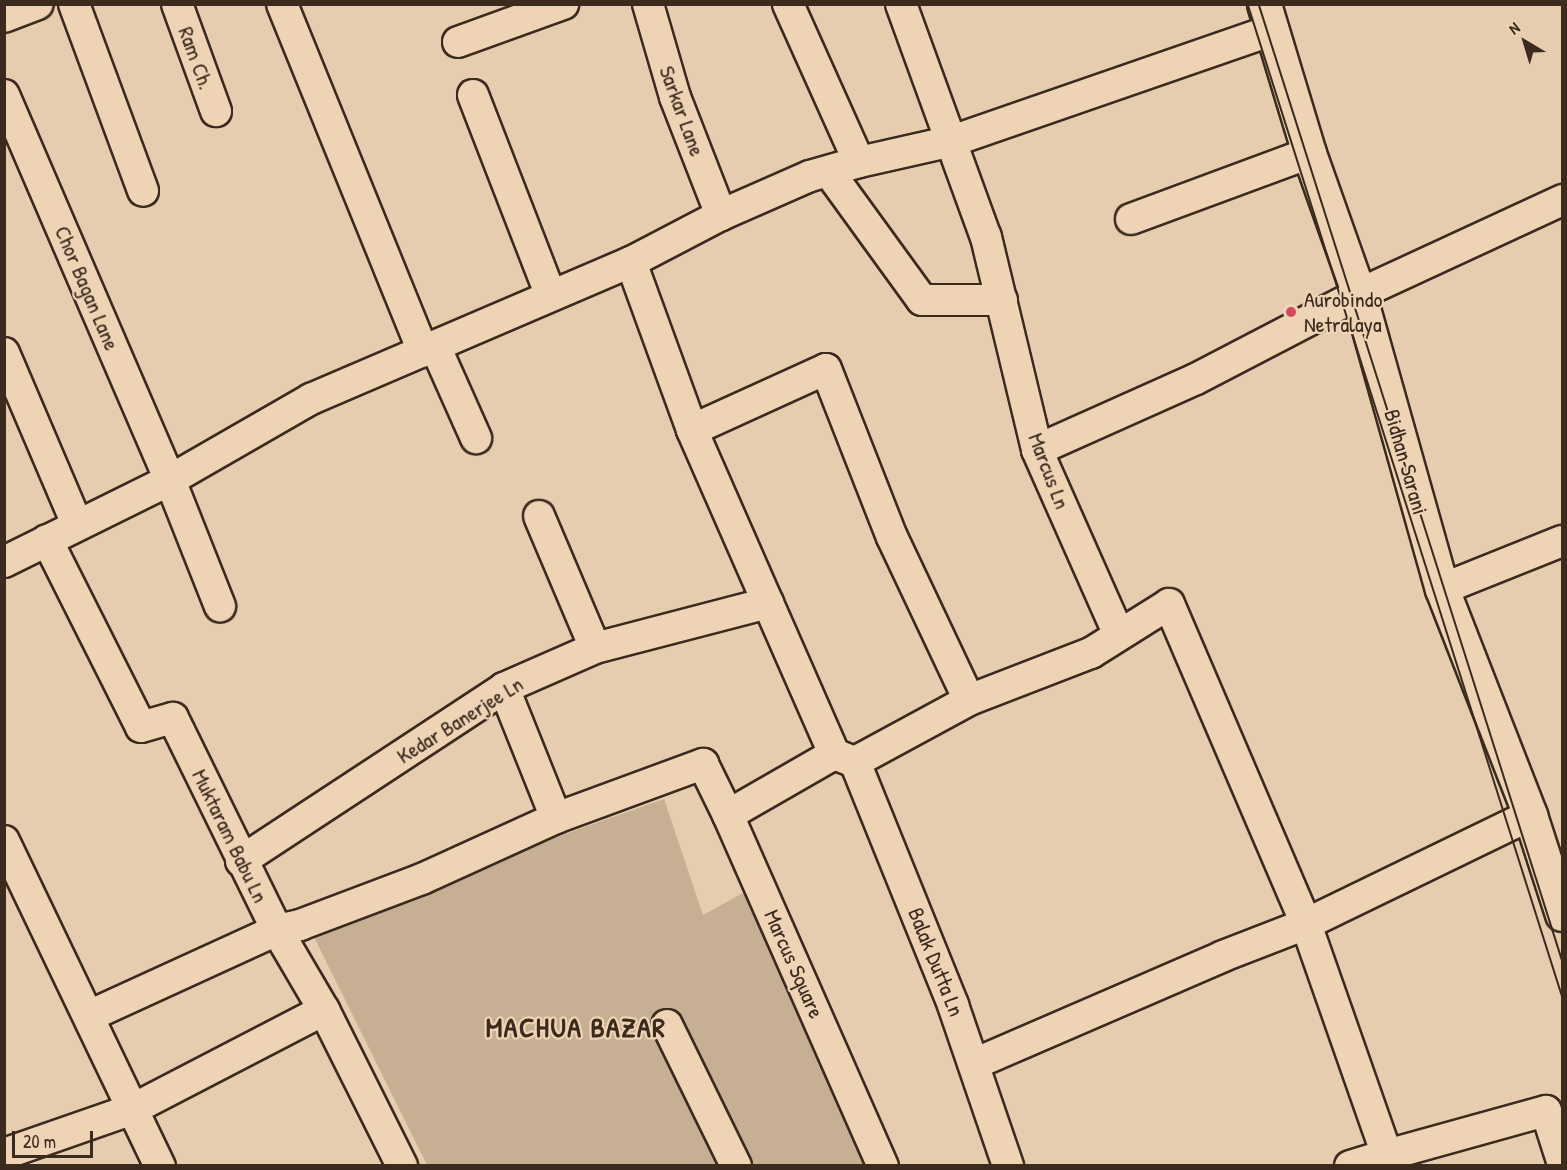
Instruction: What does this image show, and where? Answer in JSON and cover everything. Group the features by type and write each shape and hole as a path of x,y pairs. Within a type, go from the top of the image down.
{"main road":[{"name":"Bidhan Sarani","path":"1268,17 1309,153 1359,294 1442,589 1530,815 1553,854 1563,914"}],"street":[{"path":"4,17 38,4"},
{"path":"74,4 143,191"},
{"name":"Ram Ch.","path":"177,4 216,111"},
{"path":"282,4 429,349 476,438"},
{"path":"458,42 563,4"},
{"name":"Sarkar Lane","path":"648,4 675,97 721,215"},
{"path":"788,4 859,162"},
{"name":"Marcus Ln","path":"901,4 986,237 1037,450 1119,635"},
{"path":"4,562 170,480 311,399 550,294 630,262 721,215 810,176 859,162 952,141 1268,17"},
{"name":"Chor Bagan Lane","path":"4,95 170,480 220,606"},
{"path":"473,95 550,294"},
{"path":"1131,219 1309,153"},
{"path":"829,172 922,300 1002,300"},
{"path":"1037,450 1196,379 1359,294 1563,200"},
{"name":"Balak Dutta Ln","path":"630,262 692,430 768,603 844,758 953,1005 1008,1166"},
{"path":"4,352 77,524"},
{"path":"692,430 826,369 892,537 969,700"},
{"path":"539,516 595,648"},
{"name":"Muktaram Babu Ln","path":"47,540 141,727 173,718 277,930 324,1010 402,1166"},
{"path":"1442,589 1563,541"},
{"name":"Kedar Banerjee Ln","path":"242,861 504,688 595,648 768,603"},
{"path":"728,815 969,700 1091,653 1169,604 1306,924 1386,1155"},
{"path":"89,1016 277,930 300,925 423,879 556,818 504,688"},
{"name":"Marcus Square","path":"556,818 703,764 728,815 883,1166"},
{"path":"974,1064 1223,956 1306,924 1530,815"},
{"path":"4,841 160,1166"},
{"path":"4,1154 133,1109 324,1010"},
{"path":"667,1025 736,1166"},
{"path":"1350,1166 1546,1111 1563,1161"}],"shaded area":[{"path":"664,799 703,915 754,887 875,1165 427,1165 308,925"}],"tram line":[{"path":"1248,4 1562,995"},
{"path":"1259,4 1562,959"}],"place":[{"name":"Aurobindo Netralaya","path":"1291,312"}],"district":[{"name":"MACHUA BAZAR","path":"576,1027"}]}
